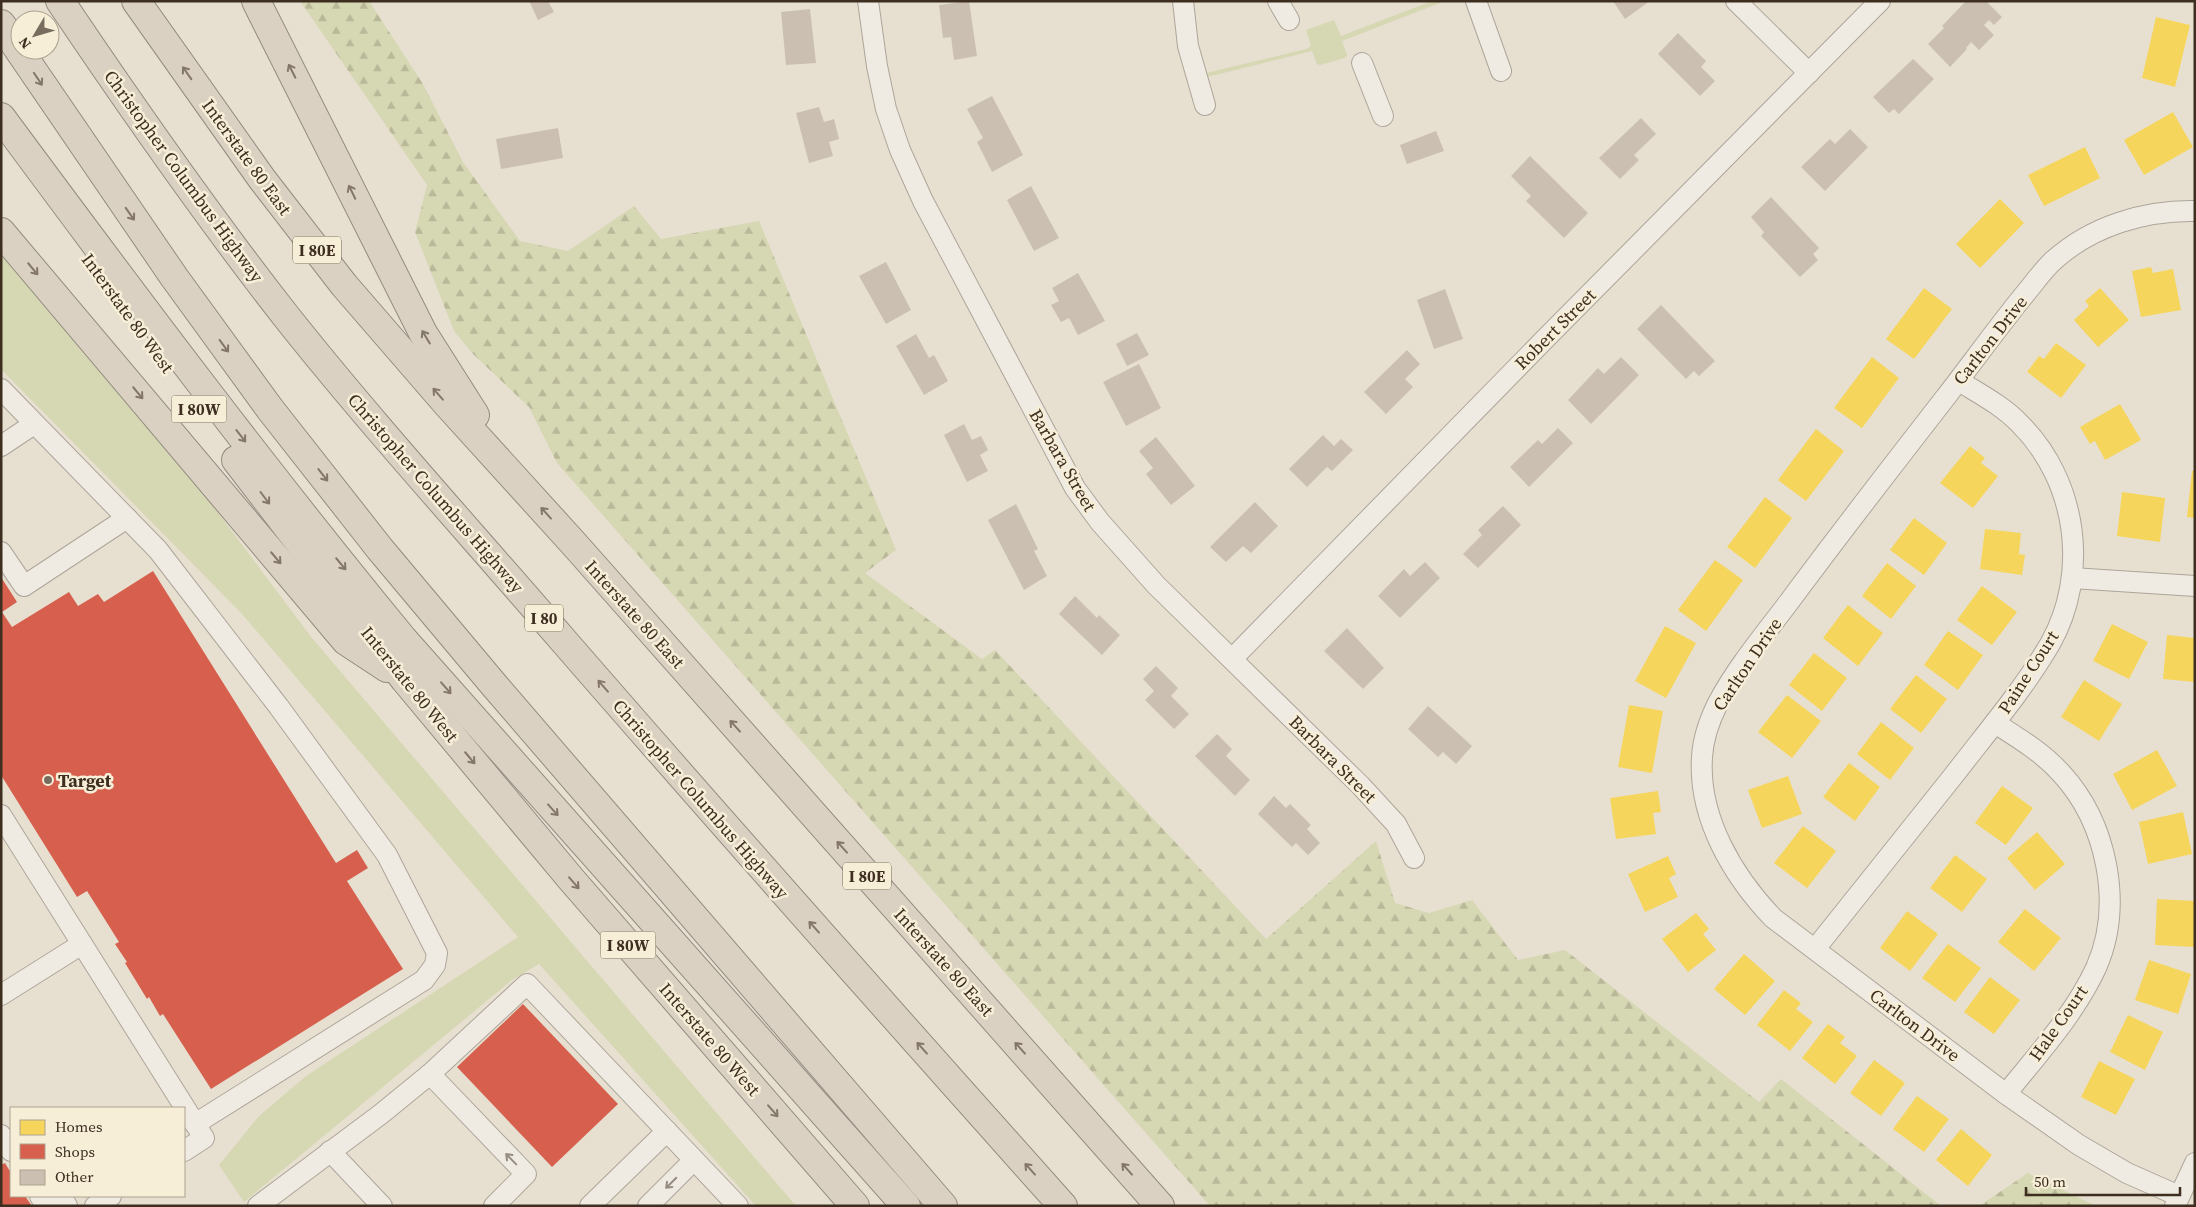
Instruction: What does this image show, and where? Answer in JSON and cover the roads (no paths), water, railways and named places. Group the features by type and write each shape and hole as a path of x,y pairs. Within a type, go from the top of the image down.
{"highway":[{"name":"Christopher Columbus Highway","path":"60,1 121,93 219,229 312,347 758,864 1063,1206"},
{"name":"Interstate 80 East","path":"136,1 262,179 344,284 446,404 518,482 1160,1206"},
{"path":"256,1 423,333 518,482"},
{"path":"1,24 174,277 270,409 380,549 494,685 944,1206"},
{"path":"1,118 141,307 324,542 403,639 906,1206"},
{"name":"Interstate 80 West","path":"1,132 135,324 288,529 405,680 570,879 856,1206"},
{"path":"1,232 346,641 405,680"}],"street":[{"name":"Barbara Street","path":"868,1 884,101 900,150 923,201 1075,488 1130,558 1361,786 1396,824 1414,858"},
{"path":"1183,1 1188,46 1205,105"},
{"path":"1278,1 1289,20"},
{"path":"1476,1 1501,71"},
{"path":"1736,1 1809,73"},
{"name":"Robert Street","path":"1232,659 1880,1"},
{"path":"1362,64 1383,116"},
{"name":"Carlton Drive","path":"2177,1201 2079,1145 2006,1094 1773,918 1753,898 1723,850 1713,825 1702,784 1702,756 1707,729 1718,703 1748,658 1844,528 2017,304 2053,261 2076,244 2100,230 2135,217 2167,211 2195,211"},
{"name":"Paine Court","path":"1815,949 1995,723 2050,643 2065,610 2072,578 2074,549 2071,521 2064,494 2053,468 2038,445 2020,424 1999,405 1959,381"},
{"path":"1,389 158,550 261,683 387,856 437,953 435,965 424,980 195,1124"},
{"path":"1,446 34,424"},
{"path":"1,552 24,586 127,518"},
{"path":"2072,578 2195,586"},
{"name":"Hale Court","path":"1995,723 2042,754 2062,774 2080,798 2098,835 2105,857 2109,888 2109,916 2104,944 2096,968 2067,1018 2006,1094"},
{"path":"1,815 184,1107"},
{"path":"1,995 82,944"},
{"path":"258,1206 381,1114 430,1074 527,984 734,1204"},
{"path":"430,1074 526,1174 494,1206"},
{"path":"185,1108 204,1138 185,1150"},
{"path":"590,1206 667,1131"},
{"path":"1,1135 10,1149"},
{"path":"330,1151 382,1206"},
{"path":"648,1206 694,1160"},
{"path":"2177,1201 2195,1163"},
{"path":"95,1206 109,1197"}],"place":[{"name":"Target","path":"48,780"}]}
